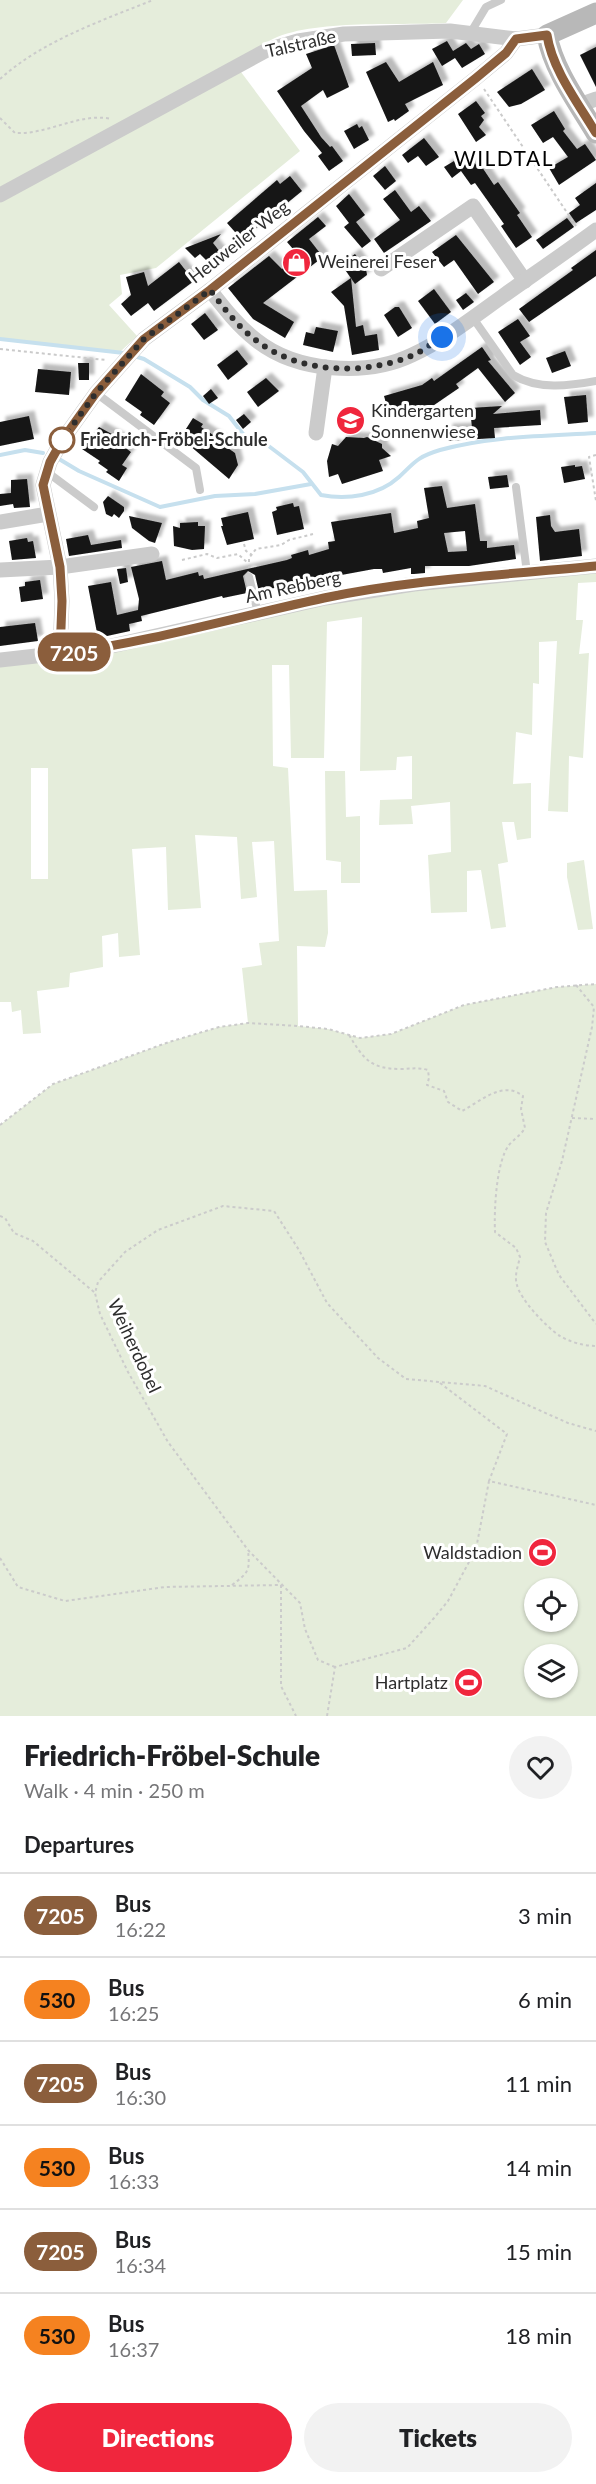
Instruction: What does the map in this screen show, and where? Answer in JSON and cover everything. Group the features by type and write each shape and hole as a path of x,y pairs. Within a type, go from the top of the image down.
{"street":[{"name":"Talstraße","path":"0,195 237,64 267,50 298,41 344,34 471,32 516,39 547,35 596,13"},
{"path":"547,35 549,47 587,102 596,133"},
{"name":"Heuweiler Weg","path":"60,654 62,601 60,567 43,485 47,471 63,439 96,393 144,339 210,290 476,78 506,53 516,39"},
{"path":"381,269 473,206 525,280"},
{"path":"210,290 233,320 257,341 289,358 345,370 382,364 411,356 473,318 590,234"},
{"path":"316,433 325,367"},
{"path":"0,522 48,514"},
{"path":"0,570 60,567 152,554"},
{"name":"Am Rebberg","path":"0,660 109,647 325,598 414,584 596,566"}],"lane":[{"path":"471,32 486,7 501,0"},
{"path":"473,318 513,375 522,380 548,385 596,381"},
{"path":"96,393 196,468 200,490"},
{"path":"47,471 94,507"},
{"path":"516,487 526,573"},
{"path":"249,577 259,614"}],"path":[{"path":"0,79 39,51 105,19 153,0"},
{"path":"476,78 590,234"},
{"path":"0,118 15,133 26,134 74,121 105,117 133,122"},
{"path":"0,349 124,361"},
{"path":"596,455 589,457 596,501"},
{"path":"249,577 248,563 256,549 281,545 289,540 314,534"},
{"path":"244,544 246,551 252,555"},
{"path":"243,557 246,551"},
{"path":"182,560 207,554 217,558 238,554 248,563"},
{"path":"0,1125 53,1084 169,1042 219,1027 248,1023 328,1029 360,1038 391,1034 464,1005 576,985 596,984"},
{"path":"576,985 594,1006 592,1027 562,1161 546,1212 545,1242 559,1275 596,1324"},
{"path":"349,1035 363,1059 376,1066 399,1069 418,1067 428,1070 427,1085 444,1091 448,1102 462,1110 498,1090 517,1091 523,1096 521,1109 525,1128 519,1138 509,1145 501,1163 494,1218 495,1232 516,1248 520,1257 516,1273 517,1286 526,1303 559,1335 584,1346 596,1346"},
{"path":"570,1118 596,1119"},
{"name":"Weiherdobel","path":"335,1667 318,1660 305,1629 300,1603 248,1550 168,1442 128,1372 104,1324 95,1293 98,1282 125,1252 158,1230 223,1206 274,1211 299,1250 327,1303 378,1358 406,1379 485,1386 568,1423 596,1431"},
{"path":"0,1216 5,1218 14,1233 33,1241 95,1293"},
{"path":"327,1716 335,1667 407,1648 448,1601 476,1549 489,1481 507,1434 438,1382"},
{"path":"489,1481 596,1505"},
{"path":"232,1585 247,1574 248,1550"},
{"path":"0,1558 18,1587 65,1601 165,1587 281,1585 281,1686 296,1716"}],"green space":[{"path":"0,0 463,0 446,23 327,26 282,35 266,43 238,68 300,151 156,268 120,275 122,294 109,305 137,336 120,352 0,339"},
{"path":"596,572 596,582 578,583 576,620 583,620 579,654 589,653 583,758 569,756 568,812 548,811 557,641 539,642 539,684 533,683 532,735 516,732 513,784 531,783 531,838 517,840 514,822 502,822 508,862 498,864 506,927 491,929 481,870 467,871 467,912 431,913 428,855 451,852 450,802 411,806 413,824 379,825 380,800 412,799 412,756 397,757 396,770 360,771 362,617 327,622 324,758 291,758 289,665 272,665 273,766 288,768 294,891 327,890 328,933 325,947 297,946 298,1026 328,1029 360,1038 391,1034 464,1005 557,987 596,984 596,1716 0,1716 0,1125 53,1084 169,1042 219,1027 248,1023 242,968 262,965 259,943 279,941 274,841 252,842 257,897 241,899 237,837 195,835 201,908 168,910 166,847 132,849 140,955 119,957 118,933 102,936 103,967 70,973 69,987 37,991 41,1033 23,1034 21,1010 12,1012 11,1002 0,1002 0,661 239,617 413,591","holes":["31,768 48,768 48,879 31,879"]},
{"path":"325,771 345,771 346,817 360,816 360,883 341,883 341,862 326,860"},
{"path":"584,860 593,929 578,930 567,877 567,863"}],"building":[{"path":"447,41 453,51 466,43 471,49 479,44 485,54 462,68 455,58 442,66 432,49"},
{"path":"375,43 376,55 352,56 351,44"},
{"path":"334,45 349,87 327,98 323,90 301,106 321,137 330,147 332,146 343,161 329,171 318,156 322,153 277,91 312,68 306,54"},
{"path":"596,47 596,87 580,55"},
{"path":"386,62 399,82 433,62 443,85 405,104 409,111 395,121 394,119 388,122 366,72"},
{"path":"532,69 545,90 521,104 509,107 497,92"},
{"path":"476,101 485,113 481,116 484,120 479,127 486,135 476,142 458,114"},
{"path":"554,111 565,129 563,131 577,149 585,144 596,160 559,185 549,168 568,157 553,137 543,143 531,125"},
{"path":"357,124 359,128 362,126 369,140 354,149 344,131"},
{"path":"424,138 439,157 426,166 418,156 408,163 402,155"},
{"path":"472,159 479,169 482,167 494,185 498,182 520,213 517,215 532,237 516,248 501,226 504,224 475,183 471,185 461,171 452,178 444,167 454,161 460,169"},
{"path":"385,166 396,181 385,190 373,176"},
{"path":"290,176 302,191 242,240 227,223 277,180 280,184"},
{"path":"596,183 596,210 576,223 569,213 580,205 575,198"},
{"path":"395,190 411,212 419,206 431,221 384,253 374,239 400,220 383,199"},
{"path":"349,194 365,215 356,222 371,241 362,248 344,227 349,223 336,206"},
{"path":"318,217 326,226 309,239 323,257 263,303 294,322 285,338 253,319 228,288 269,256 282,269 299,256 287,242"},
{"path":"567,218 574,227 543,249 536,240"},
{"path":"221,234 213,243 224,257 212,266 200,254 195,258 185,248"},
{"path":"456,235 494,282 478,294 454,260 444,267 432,252"},
{"path":"596,250 596,276 529,322 519,309 573,270 571,268"},
{"path":"355,254 366,269 367,275 355,284 341,264"},
{"path":"179,262 194,281 154,311 148,303 131,316 121,304 131,295 126,277 144,272 148,286"},
{"path":"351,278 356,327 363,325 365,336 377,334 379,350 352,355 344,306 331,292"},
{"path":"434,289 451,312 435,324 418,301"},
{"path":"466,293 474,302 463,310 456,300"},
{"path":"395,307 399,307 412,328 398,337 384,315"},
{"path":"205,313 218,330 204,340 191,324"},
{"path":"518,319 530,336 520,342 531,357 520,365 498,332"},
{"path":"316,327 338,331 333,352 303,345 306,332 314,334"},
{"path":"482,347 491,360 488,361 515,393 505,402 478,368 456,384 459,388 421,414 408,418 405,409 389,414 384,396 422,385 432,378 434,381"},
{"path":"237,350 248,364 228,380 217,365"},
{"path":"565,351 571,366 552,373 546,358"},
{"path":"78,363 89,363 89,380 79,380"},
{"path":"38,369 71,372 69,395 35,392"},
{"path":"141,374 164,392 161,396 170,403 154,425 140,415 142,412 125,400"},
{"path":"266,378 279,391 258,407 247,392"},
{"path":"211,389 218,398 209,404 203,396"},
{"path":"586,395 588,422 568,424 564,397"},
{"path":"502,406 493,414 540,410 541,425 494,428 495,438 447,441 447,429 472,428 470,408"},
{"path":"244,414 251,422 243,429 236,420"},
{"path":"29,416 34,439 0,446 0,422"},
{"path":"193,418 235,453 238,465 229,479 189,445 192,441 184,432"},
{"path":"99,427 121,439 119,443 131,452 122,465 127,468 119,481 106,472 108,470 98,463 100,461 82,449"},
{"name":"Kindergarten Sonnenwiese","path":"346,437 367,437 382,444 382,448 391,456 379,460 383,471 342,484 338,474 329,477 327,461 332,444 338,446"},
{"path":"575,465 575,467 582,466 585,479 564,483 561,467"},
{"path":"507,475 509,487 490,489 488,477"},
{"path":"27,479 30,507 14,508 13,504 0,506 0,494 11,493 11,480"},
{"path":"442,486 447,508 475,504 480,541 487,541 487,548 514,545 516,559 469,566 425,566 425,573 414,574 411,574 411,568 383,573 382,569 374,569 336,576 335,572 259,592 255,575 248,571 243,576 247,593 223,598 222,596 141,616 142,621 129,624 130,631 98,638 88,586 111,582 117,615 138,610 139,599 131,567 162,561 166,580 198,572 199,576 203,575 204,579 287,560 292,558 291,555 308,550 309,555 329,549 328,542 335,541 331,522 391,513 394,533 418,528 417,521 429,518 424,488","holes":["465,531 467,551 448,552 444,533"]},
{"path":"108,496 124,507 119,518 114,514 112,517 106,514 103,502"},
{"path":"293,503 294,507 299,506 304,529 277,535 272,512 277,510 276,507"},
{"path":"248,512 254,539 227,545 221,518"},
{"path":"550,515 551,526 555,532 579,529 582,556 540,561 536,517"},
{"path":"129,516 162,523 155,543 132,528"},
{"path":"198,522 198,526 205,526 204,549 192,550 174,546 173,526 180,528 180,523"},
{"path":"88,535 91,545 121,540 122,548 69,556 66,539"},
{"path":"27,538 28,542 33,541 36,558 12,560 9,541"},
{"path":"126,568 128,582 120,584 117,569"},
{"path":"40,580 43,599 21,602 19,587 25,586 25,582"},
{"path":"35,623 38,641 0,646 0,627"}],"waterway":[{"path":"0,339 124,353"},
{"path":"134,356 144,359 190,387 203,400 229,416 243,434 266,444 303,472 321,495 352,497 382,489 421,458 459,445 518,437 596,433"},
{"path":"0,455 25,450 43,453"},
{"path":"59,459 79,471 160,507 215,496 255,494 311,484"}],"bus line":[{"name":"7205","path":"596,133 557,65 549,47 547,35 516,39 506,53 476,78 210,290 144,339 96,393 63,439 50,462 43,485 60,567 62,601 60,654 98,649 325,598 414,584 596,566"}],"place":[{"name":"Weinerei Feser","path":"297,262"},
{"name":"Kindergarten Sonnenwiese","path":"350,421"},
{"name":"Friedrich-Fröbel-Schule","path":"62,440"},
{"name":"Waldstadion","path":"543,1553"},
{"name":"Hartplatz","path":"469,1683"}],"district":[{"name":"WILDTAL","path":"504,159"}],"route":[{"path":"62,440 96,393 144,339 210,290 233,320 257,341 289,358 314,366 345,370 382,364 411,356 442,337"}]}
